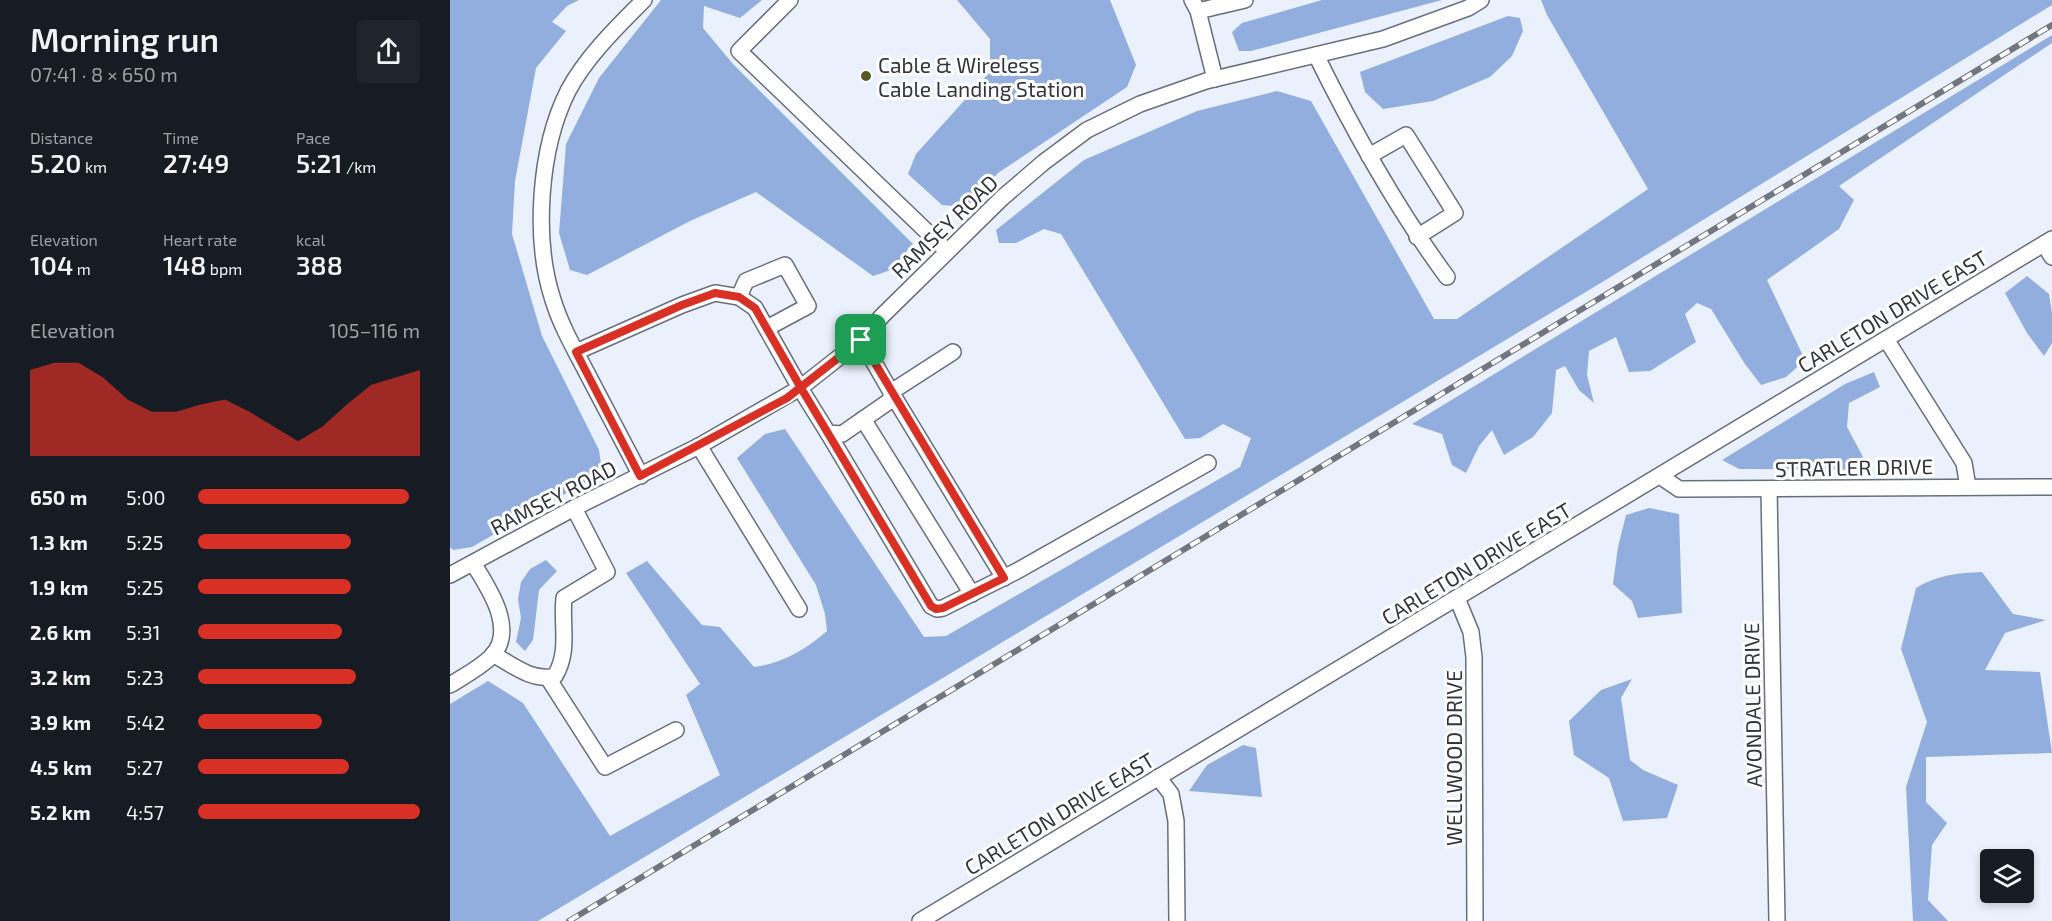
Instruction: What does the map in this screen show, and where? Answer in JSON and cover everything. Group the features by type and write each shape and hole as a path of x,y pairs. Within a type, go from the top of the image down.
{"street":[{"path":"640,476 553,302 544,269 540,226 550,142 557,117 569,90 584,66 644,0"},
{"path":"790,0 739,51 946,251"},
{"path":"1215,79 1195,5 1245,0"},
{"name":"RAMSEY ROAD","path":"451,574 574,508 699,446 801,388 861,340 946,251 1044,162 1088,130 1140,104 1215,79 1383,39 1468,8 1481,0"},
{"path":"1316,55 1349,122 1417,237 1447,277"},
{"path":"1370,156 1406,135 1455,213 1417,237"},
{"name":"CARLETON DRIVE EAST","path":"920,921 1886,339 2049,247"},
{"path":"739,297 746,280 785,265 808,306 766,328"},
{"path":"576,352 682,305 715,293 739,297 755,308 931,606 936,609 943,608 1004,578 1208,463"},
{"path":"1886,339 1964,463 1968,487"},
{"path":"861,340 1004,578"},
{"path":"891,392 953,352"},
{"path":"828,433 842,434 891,400 891,392"},
{"path":"863,419 972,594"},
{"path":"699,446 799,609"},
{"name":"STRATLER DRIVE","path":"1660,476 1679,489 2052,487"},
{"name":"AVONDALE DRIVE","path":"1769,489 1777,921"},
{"path":"493,654 534,676 548,678 555,676 560,668 566,635 564,598 607,572 574,508"},
{"path":"450,685 479,667 493,654 501,641 502,622 489,588 473,563"},
{"name":"WELLWOOD DRIVE","path":"1457,598 1471,632 1474,657 1475,921"},
{"path":"548,678 605,767 676,730"},
{"path":"1158,777 1171,794 1176,821 1177,921"}],"shaded area":[{"path":"450,0 579,0 567,6 552,22 566,31 536,68 515,181 512,234 542,336 599,450 601,464 593,478 472,547 453,550 450,547"},
{"path":"661,0 762,0 740,18 704,6 703,28 733,64 913,244 891,270 873,276 756,192 690,221 587,275 570,270 559,233 566,144 599,78"},
{"path":"957,0 1110,0 1136,65 1127,87 998,173 967,207 942,205 908,174 916,154 990,72 990,39"},
{"path":"1322,0 1442,0 1251,51 1239,51 1232,32 1242,23"},
{"path":"1541,0 2052,0 2052,5 1604,281 538,921 450,921 450,704 488,681 523,703 610,836 720,775 686,695 700,684 626,573 647,561 702,625 720,627 754,667 793,655 827,631 825,614 816,585 737,458 765,434 785,429 924,637 946,636 1240,467 1251,438 1223,424 1200,438 1185,439 1061,234 1044,229 1016,243 999,243 996,230 1084,160 1197,111 1277,91 1311,101 1434,319 1457,319 1648,189 1547,15"},
{"path":"1508,16 1520,18 1523,31 1512,56 1490,77 1433,101 1383,109 1365,92 1360,72"},
{"path":"2052,35 2052,43 1839,186 1854,200 1839,229 1767,280 1805,360 1786,377 1761,385 1745,364 1711,309 1697,303 1685,314 1696,342 1650,371 1629,372 1616,337 1589,351 1587,375 1594,403 1579,390 1565,366 1556,370 1552,413 1533,437 1504,455 1492,430 1479,446 1466,473 1452,465 1442,434 1412,424"},
{"path":"2027,276 2049,294 2052,313 2052,343 2044,356 2027,333 2005,293"},
{"path":"1874,372 1880,387 1849,403 1847,427 1870,470 1739,469 1722,460 1845,384"},
{"path":"1649,508 1679,514 1682,613 1638,618 1632,601 1613,584 1618,547 1626,515"},
{"path":"546,560 557,571 539,590 533,640 525,651 516,642 521,618 518,599 521,582 530,569"},
{"path":"1982,572 2013,614 2046,620 2005,633 1985,670 2040,672 2052,753 1926,757 1926,802 1947,823 1932,845 1928,900 1948,921 1913,921 1906,787 1927,722 1901,649 1916,588 1932,580 1948,576"},
{"path":"1632,679 1621,698 1630,760 1643,770 1678,785 1667,818 1623,821 1609,778 1574,755 1569,721 1601,690"},
{"path":"1243,745 1256,748 1262,797 1189,791 1207,765"}],"railway":[{"path":"569,921 2052,25"}],"place":[{"name":"Cable & Wireless Cable Landing Station","path":"866,76"}],"route":[{"path":"861,340 845,354 801,388 787,398 640,476 576,352 682,305 715,293 739,297 755,308 801,388 931,606 936,609 943,608 1004,578 861,340"}]}
